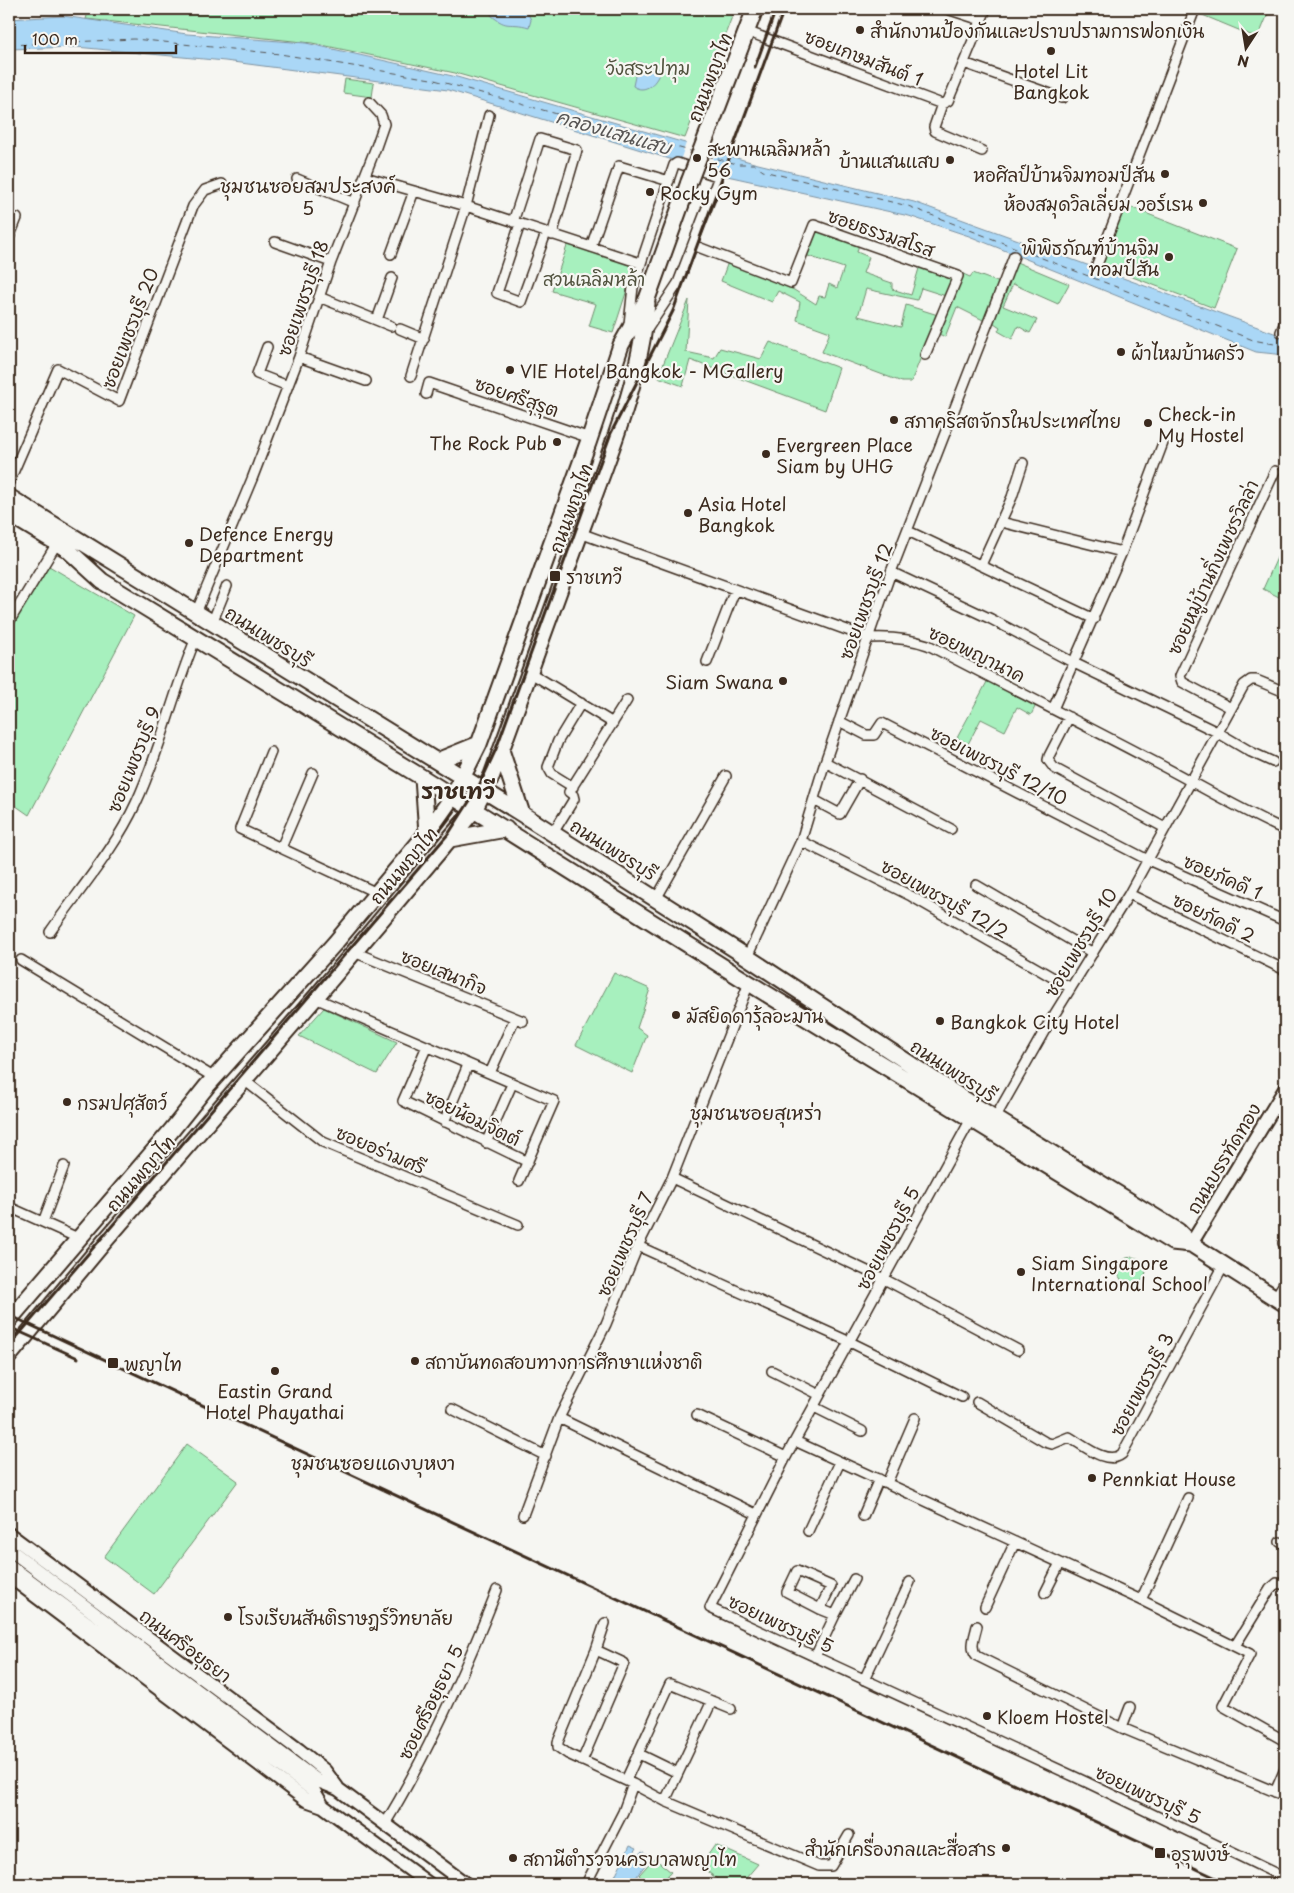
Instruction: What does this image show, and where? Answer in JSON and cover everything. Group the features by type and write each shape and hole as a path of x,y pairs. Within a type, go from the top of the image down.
{"main road":[{"name":"ถนนพญาไท","path":"9,1320 215,1078 377,893 427,833 453,796 479,744 622,345 647,299 754,9"},
{"name":"ถนนพญาไท","path":"9,1356 104,1242 316,998 474,810 485,790 501,750 606,465 637,368 644,334 647,299"},
{"name":"ถนนเพชรบุรี","path":"9,498 555,834 748,957 994,1118 1178,1231 1191,1244 1280,1301"},
{"name":"ถนนเพชรบุรี","path":"9,514 57,543 102,581 453,796 749,983 1172,1242 1191,1244"},
{"path":"79,560 87,546"},
{"path":"126,596 137,578"},
{"path":"366,743 372,743 381,737 381,730 377,725"},
{"path":"437,761 479,744"},
{"path":"501,750 522,814"},
{"path":"423,778 427,833"},
{"path":"450,839 506,829"},
{"path":"547,856 543,847 544,839 555,834"},
{"name":"ถนนบรรทัดทอง","path":"1191,1244 1285,1089"},
{"name":"ถนนศรีอยุธยา","path":"9,1535 299,1750 325,1771 338,1789"},
{"name":"ถนนศรีอยุธยา","path":"9,1549 314,1791 323,1806"},
{"name":"ถนนศรีอยุธยา","path":"9,1565 218,1713 318,1780 338,1789 466,1884"},
{"name":"ถนนศรีอยุธยา","path":"9,1576 306,1800 323,1806 429,1884"}],"street":[{"path":"947,9 982,20"},
{"path":"982,152 935,131 934,128 942,104 948,101 986,9"},
{"path":"1097,265 1195,9"},
{"name":"ซอยเกษมสันต์ 1","path":"746,31 942,104"},
{"path":"964,63 1062,98"},
{"name":"ซอยเพชรบุรี 18","path":"196,613 288,386 331,262 384,124 381,115 369,102"},
{"path":"412,376 466,206 489,115"},
{"path":"540,139 577,150 549,234 521,302 497,293 540,139"},
{"path":"629,329 633,287 674,165 677,163 717,176 718,179 694,245 678,283 644,334"},
{"path":"592,247 619,166 669,181"},
{"path":"365,177 466,206 640,263"},
{"path":"297,180 354,202"},
{"name":"ซอยเพชรบุรี 20","path":"9,482 58,369 119,401 193,206 205,190 222,184"},
{"path":"391,254 414,191"},
{"path":"9,238 17,218"},
{"name":"ซอยธรรมสโรส","path":"694,245 791,283 814,225 958,276 925,355"},
{"path":"275,242 331,262"},
{"name":"ซอยเพชรบุรี 12","path":"748,957 801,841 825,762 892,572 1014,256"},
{"path":"377,320 392,278"},
{"path":"319,298 424,339"},
{"path":"1281,332 1285,322"},
{"path":"267,348 257,374 288,386"},
{"path":"299,357 366,382"},
{"name":"ซอยศรีสุรุต","path":"426,394 429,383 590,438"},
{"path":"1053,710 1122,552 1163,443"},
{"path":"981,565 1001,522 1023,463"},
{"name":"ซอยหมู่บ้านกิ่งเพชรวิลล่า","path":"1231,708 1182,682 1180,676 1275,471"},
{"path":"1001,522 1122,552"},
{"path":"908,531 1094,618"},
{"name":"ซอยพญานาค","path":"580,533 869,638 895,637 928,646 1192,781 1249,814 1285,830"},
{"path":"9,622 57,543"},
{"path":"892,572 991,619 1074,663 1217,732 1272,762"},
{"path":"212,623 227,586"},
{"path":"707,662 735,590"},
{"name":"ซอยเพชรบุรี 9","path":"50,932 118,834 136,803 196,638"},
{"path":"529,672 613,723"},
{"name":"ซอยเพชรบุรี 10","path":"994,1118 1148,860 1244,685 1251,680 1284,688"},
{"path":"555,834 574,799 573,795 569,792 627,700"},
{"path":"573,787 552,774 548,767 558,741 581,704"},
{"path":"1069,717 1049,756 1050,764 1054,768 1165,828"},
{"name":"ซอยเพชรบุรี 12/10","path":"839,721 866,735 874,735 882,722 1148,860"},
{"path":"271,752 240,829 377,893"},
{"path":"825,762 951,829"},
{"path":"281,848 313,773"},
{"path":"656,899 726,776"},
{"path":"814,800 840,814 860,780"},
{"name":"ซอยเพชรบุรี 12/2","path":"801,841 911,896 1071,988"},
{"name":"ซอยภัคดี 1","path":"1148,860 1285,921"},
{"path":"976,885 1093,953"},
{"name":"ซอยภัคดี 2","path":"1128,894 1285,970"},
{"name":"ซอยเสนากิจ","path":"354,952 519,1019 490,1073"},
{"path":"22,960 215,1078"},
{"name":"ซอยเพชรบุรี 7","path":"523,1515 559,1418 606,1324 638,1246 672,1178 749,983"},
{"path":"316,998 554,1102 519,1181"},
{"name":"ซอยน้อมจิตต์","path":"427,1046 403,1101 528,1162"},
{"path":"444,1122 468,1064"},
{"name":"ซอยอร่ามศรี","path":"244,1080 323,1142 518,1225"},
{"path":"486,1143 512,1084"},
{"name":"ซอยเพชรบุรี 5","path":"971,1119 756,1514 710,1608 1285,1878"},
{"path":"43,1222 64,1166"},
{"path":"672,1178 884,1279 1018,1350"},
{"path":"9,1206 78,1238"},
{"path":"638,1246 850,1342 962,1397"},
{"name":"ซอยเพชรบุรี 3","path":"978,1402 1045,1442 1052,1444 1069,1438 1102,1456 1118,1458 1122,1454 1224,1265"},
{"path":"1280,1301 1285,1282"},
{"path":"772,1371 820,1396"},
{"path":"814,1407 862,1431"},
{"path":"452,1409 546,1456"},
{"path":"697,1415 786,1458"},
{"path":"559,1418 756,1514"},
{"path":"863,1516 915,1418"},
{"path":"795,1441 1141,1600 1250,1654 1224,1706 1285,1742"},
{"path":"808,1531 840,1462"},
{"path":"1141,1600 1188,1498"},
{"path":"985,1607 1015,1542"},
{"path":"1046,1594 1060,1563"},
{"path":"820,1609 830,1586 797,1571 787,1592 820,1609 835,1615"},
{"path":"815,1657 854,1579"},
{"path":"864,1680 910,1582"},
{"path":"1235,1646 1270,1589 1277,1583 1285,1585"},
{"name":"ซอยศรีอยุธยา 5","path":"384,1824 407,1785 462,1677 497,1590"},
{"path":"604,1623 596,1650 558,1746 582,1761 630,1782 665,1801 819,1866 831,1866 849,1834"},
{"path":"977,1626 972,1647 972,1652 977,1656 1122,1728 1285,1796"},
{"path":"582,1761 624,1663 596,1650"},
{"path":"586,1884 623,1812 639,1754 670,1684 731,1709"},
{"path":"665,1801 712,1701"},
{"path":"1122,1728 1130,1706"},
{"path":"639,1754 678,1773"},
{"path":"1275,1792 1285,1769"}],"green space":[{"name":"วังสระปทุม","path":"89,9 735,9 685,138 455,73 312,43 86,19"},
{"path":"1202,9 1270,9 1258,38 1200,14"},
{"path":"345,79 374,83 372,97 343,93"},
{"name":"พิพิธภัณฑ์บ้านจิม ทอมป์สัน","path":"1125,205 1237,249 1214,308 1101,265"},
{"path":"815,228 859,244 857,252 869,257 863,273 892,283 892,289 911,295 920,265 955,277 946,296 921,288 917,300 866,289 858,316 901,327 906,305 938,315 911,382 902,382 822,352 830,332 797,320 800,302 778,291 772,302 721,281 728,262 794,290 816,304 819,296 825,297 829,284 837,288 844,268 805,255"},
{"name":"สวนเฉลิมหล้า","path":"568,243 635,265 613,333 589,326 596,304 552,291"},
{"path":"1014,261 1069,284 1058,304 1013,284 1003,306 1037,320 1030,333 1018,326 1012,339 998,331 1000,327 991,321"},
{"path":"961,273 970,277 973,273 1000,283 985,321 957,307 945,337 937,333"},
{"path":"689,300 686,352 714,358 720,348 761,359 770,342 839,368 825,410 690,360 683,386 658,377"},
{"path":"1285,540 1285,600 1263,589"},
{"path":"49,566 134,616 29,815 9,801 9,631"},
{"path":"988,680 1036,705 1031,715 1017,707 1005,731 981,719 968,744 957,738"},
{"path":"614,973 650,989 637,1028 647,1035 632,1073 576,1045"},
{"path":"324,1008 397,1042 377,1074 299,1036"},
{"path":"1132,1257 1142,1261 1146,1271 1142,1281 1132,1285 1122,1281 1118,1271 1122,1261"},
{"path":"187,1444 238,1481 154,1594 104,1557"},
{"path":"715,1845 758,1864 741,1884 724,1884 700,1866"},
{"path":"654,1858 671,1872 660,1884 649,1884 639,1875"}],"water":[{"path":"491,9 526,9 531,20 529,27 505,24 491,15"},
{"name":"คลองแสนแสบ","path":"63,16 187,34 306,43 457,77 754,163 914,202 1285,337 1285,355 1256,352 969,236 909,216 718,174 448,90 225,61 76,47 9,49 9,19"},
{"path":"638,62 660,70 654,83 642,89 633,86"},
{"path":"630,1845 637,1848 634,1853 638,1855 642,1851 651,1857 631,1884 619,1884 613,1880"}],"pier":[{"path":"687,140 717,149 708,173 679,164"}],"ferry route":[{"path":"9,45 134,39 280,54 431,79 694,152"},
{"path":"707,156 737,164 754,164 763,171 908,206 1253,340 1285,346"}],"railway":[{"path":"755,67 776,9"},
{"path":"9,1346 449,833 478,788 496,749 611,433 673,311 784,9"},
{"path":"431,842 454,812"},
{"path":"9,1315 1229,1884"},
{"path":"9,1327 78,1358"}],"place":[{"name":"สำนักงานป้องกันและปราบปรามการฟอกเงิน","path":"860,30"},
{"name":"Hotel Lit Bangkok","path":"1051,51"},
{"name":"สะพานเฉลิมหล้า 56","path":"697,158"},
{"name":"บ้านแสนแสบ","path":"950,160"},
{"name":"หอศิลป์บ้านจิมทอมป์สัน","path":"1165,174"},
{"name":"Rocky Gym","path":"650,192"},
{"name":"ห้องสมุดวิลเลี่ยม วอร์เรน","path":"1203,203"},
{"name":"พิพิธภัณฑ์บ้านจิม ทอมป์สัน","path":"1169,257"},
{"name":"ผ้าไหมบ้านครัว","path":"1121,352"},
{"name":"VIE Hotel Bangkok - MGallery","path":"510,370"},
{"name":"สภาคริสตจักรในประเทศไทย","path":"894,420"},
{"name":"Check-in My Hostel","path":"1148,423"},
{"name":"The Rock Pub","path":"557,442"},
{"name":"Evergreen Place Siam by UHG","path":"766,454"},
{"name":"Asia Hotel Bangkok","path":"688,513"},
{"name":"Defence Energy Department","path":"189,543"},
{"name":"ราชเทวี","path":"555,576"},
{"name":"Siam Swana","path":"783,681"},
{"name":"มัสยิดดารุ้ลอะมาน","path":"676,1015"},
{"name":"Bangkok City Hotel","path":"940,1021"},
{"name":"กรมปศุสัตว์","path":"67,1102"},
{"name":"Siam Singapore International School","path":"1021,1272"},
{"name":"สถาบันทดสอบทางการศึกษาแห่งชาติ","path":"415,1361"},
{"name":"พญาไท","path":"113,1363"},
{"name":"Eastin Grand Hotel Phayathai","path":"275,1371"},
{"name":"Pennkiat House","path":"1092,1478"},
{"name":"โรงเรียนสันติราษฎร์วิทยาลัย","path":"228,1617"},
{"name":"Kloem Hostel","path":"987,1716"},
{"name":"สำนักเครื่องกลและสื่อสาร","path":"1006,1848"},
{"name":"อุรุพงษ์","path":"1160,1853"},
{"name":"สถานีตำรวจนครบาลพญาไท","path":"513,1858"}],"district":[{"name":"ชุมชนซอยสมประสงค์ 5","path":"308,196"},
{"name":"ราชเทวี","path":"458,789"},
{"name":"ชุมชนซอยสุเหร่า","path":"756,1112"},
{"name":"ชุมชนซอยแดงบุหงา","path":"373,1462"}]}
